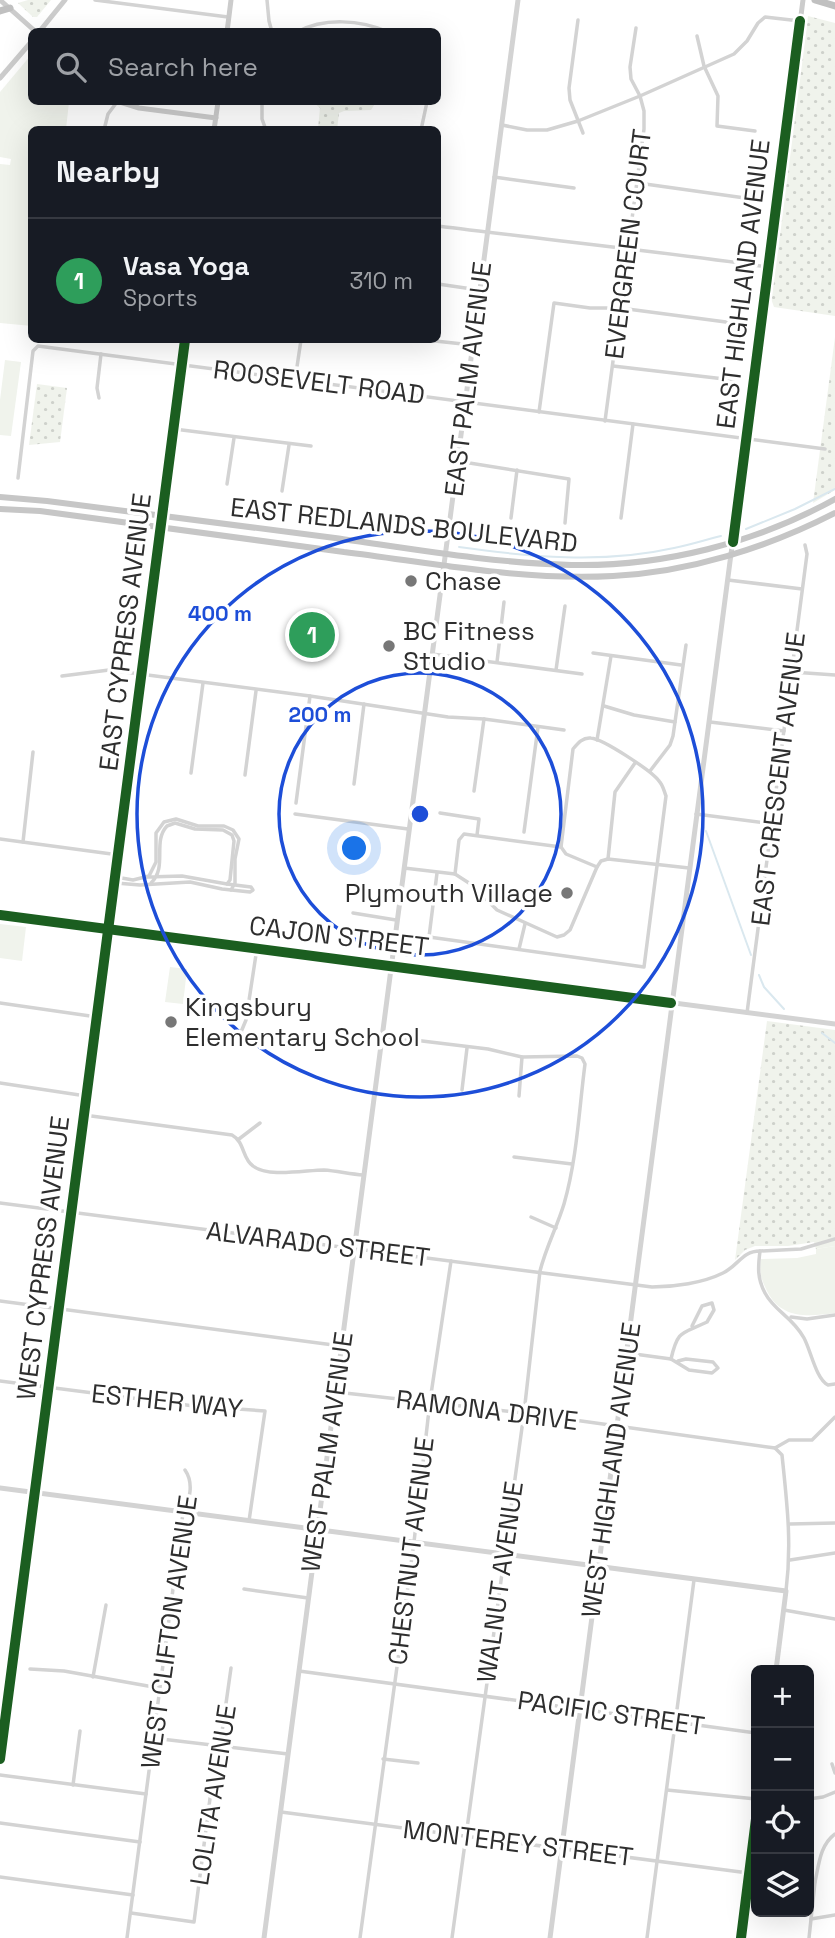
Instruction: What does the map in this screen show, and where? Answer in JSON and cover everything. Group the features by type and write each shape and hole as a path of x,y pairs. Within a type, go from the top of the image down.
{"highway":[{"path":"817,1 835,6"},
{"path":"0,10 10,8"}],"main road":[{"path":"0,0 32,28"},
{"path":"40,28 65,0"},
{"path":"227,28 231,0"},
{"name":"EAST HIGHLAND AVENUE","path":"731,554 803,0"},
{"path":"0,78 28,46"},
{"path":"128,105 216,118"},
{"path":"215,126 218,105"},
{"name":"EAST CYPRESS AVENUE","path":"108,929 186,343"},
{"name":"EAST REDLANDS BOULEVARD","path":"0,497 532,564 615,564 677,556 733,542 794,520 835,499"},
{"name":"EAST REDLANDS BOULEVARD","path":"0,509 550,576 614,576 661,570 731,554 784,536 835,513"},
{"name":"WEST CYPRESS AVENUE","path":"0,1759 108,929"}],"street":[{"path":"95,0 228,17"},
{"path":"267,0 271,28"},
{"name":"EAST PALM AVENUE","path":"391,965 518,0"},
{"path":"502,125 527,130 547,130 578,121 734,54 765,17 800,21"},
{"path":"578,20 569,88 570,100 583,133"},
{"path":"308,28 337,21 379,28"},
{"name":"EVERGREEN COURT","path":"605,421 644,129 645,111 631,79 630,67 636,28"},
{"path":"697,36 704,66 718,96 718,126 755,131"},
{"path":"105,126 106,119 116,105"},
{"path":"262,105 265,126"},
{"path":"422,126 426,105"},
{"path":"494,177 574,188"},
{"path":"638,183 745,198"},
{"path":"441,226 768,267"},
{"path":"441,284 479,289"},
{"path":"539,412 554,303 590,308 620,308 741,324"},
{"path":"441,342 473,345"},
{"path":"295,380 301,343"},
{"name":"ROOSEVELT ROAD","path":"18,478 33,349 38,346 825,449"},
{"path":"99,398 97,388 101,354"},
{"path":"613,366 733,380"},
{"path":"621,518 633,424"},
{"path":"174,429 312,446"},
{"path":"227,484 234,438"},
{"path":"282,491 289,445"},
{"path":"457,461 569,480 565,523"},
{"path":"511,518 517,470"},
{"name":"EAST CRESCENT AVENUE","path":"747,1013 803,589 807,554 805,545"},
{"name":"EAST HIGHLAND AVENUE","path":"671,1003 731,554"},
{"path":"728,580 803,589"},
{"path":"497,662 505,602"},
{"path":"556,670 565,606"},
{"path":"649,771 671,743 685,645"},
{"path":"593,653 682,665"},
{"path":"432,654 582,674"},
{"path":"597,740 611,656"},
{"path":"62,676 101,670 310,696 424,714 564,730"},
{"path":"792,672 835,675"},
{"path":"191,773 203,683"},
{"path":"245,775 256,690"},
{"path":"296,803 310,696"},
{"path":"354,784 364,704"},
{"path":"604,706 634,715 676,722"},
{"path":"474,791 484,719"},
{"path":"708,722 784,732"},
{"path":"524,832 538,727"},
{"path":"437,873 429,937 644,967 666,796 661,783 649,771 597,740 584,739 573,749 561,847 566,854 597,867"},
{"path":"23,842 33,752"},
{"path":"608,859 615,792 636,762"},
{"path":"440,813 479,819 478,835"},
{"path":"295,814 408,829"},
{"path":"696,814 773,824"},
{"path":"148,877 156,863 155,841 164,822 176,819 198,826 224,826 233,830 239,839 234,859 235,884 231,890"},
{"path":"151,883 157,877 161,833 167,826 175,823 195,829 226,831 232,835 234,844 230,880 227,884"},
{"path":"455,874 460,837 464,834 561,847"},
{"path":"0,839 119,855"},
{"path":"403,868 455,874 472,885 498,910 555,937 567,933 601,861 608,859 690,868"},
{"path":"188,877 251,887 253,890 231,890 190,882 127,885 116,880 188,877"},
{"path":"352,913 396,920"},
{"name":"CAJON STREET","path":"0,915 835,1024"},
{"path":"519,950 525,924"},
{"path":"241,1032 246,1020 257,948"},
{"name":"WEST PALM AVENUE","path":"264,1938 391,965"},
{"path":"0,1003 97,1017"},
{"name":"WEST HIGHLAND AVENUE","path":"550,1938 671,1003"},
{"path":"381,1036 501,1051 522,1057 519,1096"},
{"path":"462,1090 467,1048"},
{"name":"WALNUT AVENUE","path":"452,1938 524,1413 540,1271 545,1250 564,1203 585,1064 582,1058 577,1056 522,1057"},
{"path":"0,1083 86,1096"},
{"path":"84,1115 229,1134 239,1139 251,1165 258,1169 286,1173 324,1170 363,1175"},
{"path":"239,1139 260,1123"},
{"path":"514,1157 572,1164"},
{"name":"ALVARADO STREET","path":"0,1203 658,1287 712,1277 731,1268 748,1252 760,1251"},
{"path":"531,1217 555,1228"},
{"path":"835,1239 801,1249 760,1251 758,1272 765,1293 772,1303 797,1325 821,1379 825,1384 835,1384"},
{"name":"CHESTNUT AVENUE","path":"360,1938 414,1542 430,1401 451,1261"},
{"path":"0,1301 58,1311 342,1346"},
{"path":"671,1359 679,1334 706,1322 714,1310 712,1303 702,1306 692,1326"},
{"path":"789,1317 807,1319 835,1315"},
{"path":"627,1353 671,1359 693,1371 712,1373 718,1368 713,1362 686,1359 678,1361"},
{"name":"ESTHER WAY","path":"0,1381 194,1406 265,1411 249,1521"},
{"name":"RAMONA DRIVE","path":"337,1392 524,1413 775,1448 789,1440 812,1440 835,1417"},
{"path":"775,1448 782,1455 790,1524 790,1560 777,1665"},
{"name":"WEST CLIFTON AVENUE","path":"140,1842 183,1513 190,1490 189,1476 185,1470"},
{"path":"0,1488 786,1591"},
{"path":"790,1524 835,1523"},
{"path":"790,1560 835,1553"},
{"path":"647,1938 694,1580"},
{"path":"244,1589 308,1598"},
{"path":"93,1677 106,1605"},
{"path":"784,1610 835,1619"},
{"name":"LOLITA AVENUE","path":"131,1913 194,1922 212,1783 231,1668"},
{"path":"30,1669 54,1670 160,1688"},
{"name":"PACIFIC STREET","path":"299,1671 751,1732"},
{"path":"73,1785 80,1731"},
{"path":"153,1738 288,1754"},
{"path":"383,1759 418,1763"},
{"path":"832,1765 835,1773"},
{"path":"0,1775 146,1794"},
{"path":"667,1790 751,1798"},
{"path":"814,1798 835,1792"},
{"name":"MONTEREY STREET","path":"281,1812 751,1874"},
{"path":"0,1823 140,1842 127,1938"},
{"path":"809,1938 815,1882 822,1849 827,1840 835,1834"},
{"path":"0,1877 133,1895"},
{"path":"741,1938 751,1885"},
{"path":"811,1919 835,1915"}],"shaded area":[{"path":"51,0 37,17 33,17 18,3"},
{"path":"808,16 835,23 835,316 774,307 770,296"},
{"path":"28,59 28,105 69,105 66,126 28,126 28,326 0,323 0,164 10,165 11,159 0,157 0,92"},
{"path":"316,105 374,105 371,110 339,113 337,126 318,126 320,108"},
{"path":"835,337 835,490 813,503"},
{"path":"5,360 21,362 11,436 0,435 0,400"},
{"path":"37,384 67,388 60,442 29,445"},
{"path":"0,924 26,927 22,961 0,958"},
{"path":"170,967 187,969 183,1004 165,1002"},
{"path":"767,1021 835,1030 835,1246 816,1249 814,1242 788,1246 755,1246 745,1250 735,1260"},
{"path":"835,1246 835,1313 796,1314 780,1307 773,1300 762,1279 761,1259 797,1258 816,1254 816,1249"}],"waterway":[{"path":"746,529 835,489"},
{"path":"459,547 539,556 620,556 680,547 721,536"},
{"path":"706,831 751,955"},
{"path":"759,975 764,987 784,1009"},
{"path":"822,1033 835,1043"}],"cycle path":[{"path":"733,542 800,21"},
{"path":"0,1759 185,343"},
{"path":"0,915 671,1003"},
{"path":"741,1938 752,1854"}],"place":[{"name":"Chase","path":"411,581"},
{"name":"Vasa Yoga","path":"312,635"},
{"name":"BC Fitness Studio","path":"389,646"},
{"name":"Plymouth Village","path":"567,893"},
{"name":"Kingsbury Elementary School","path":"171,1022"}]}
